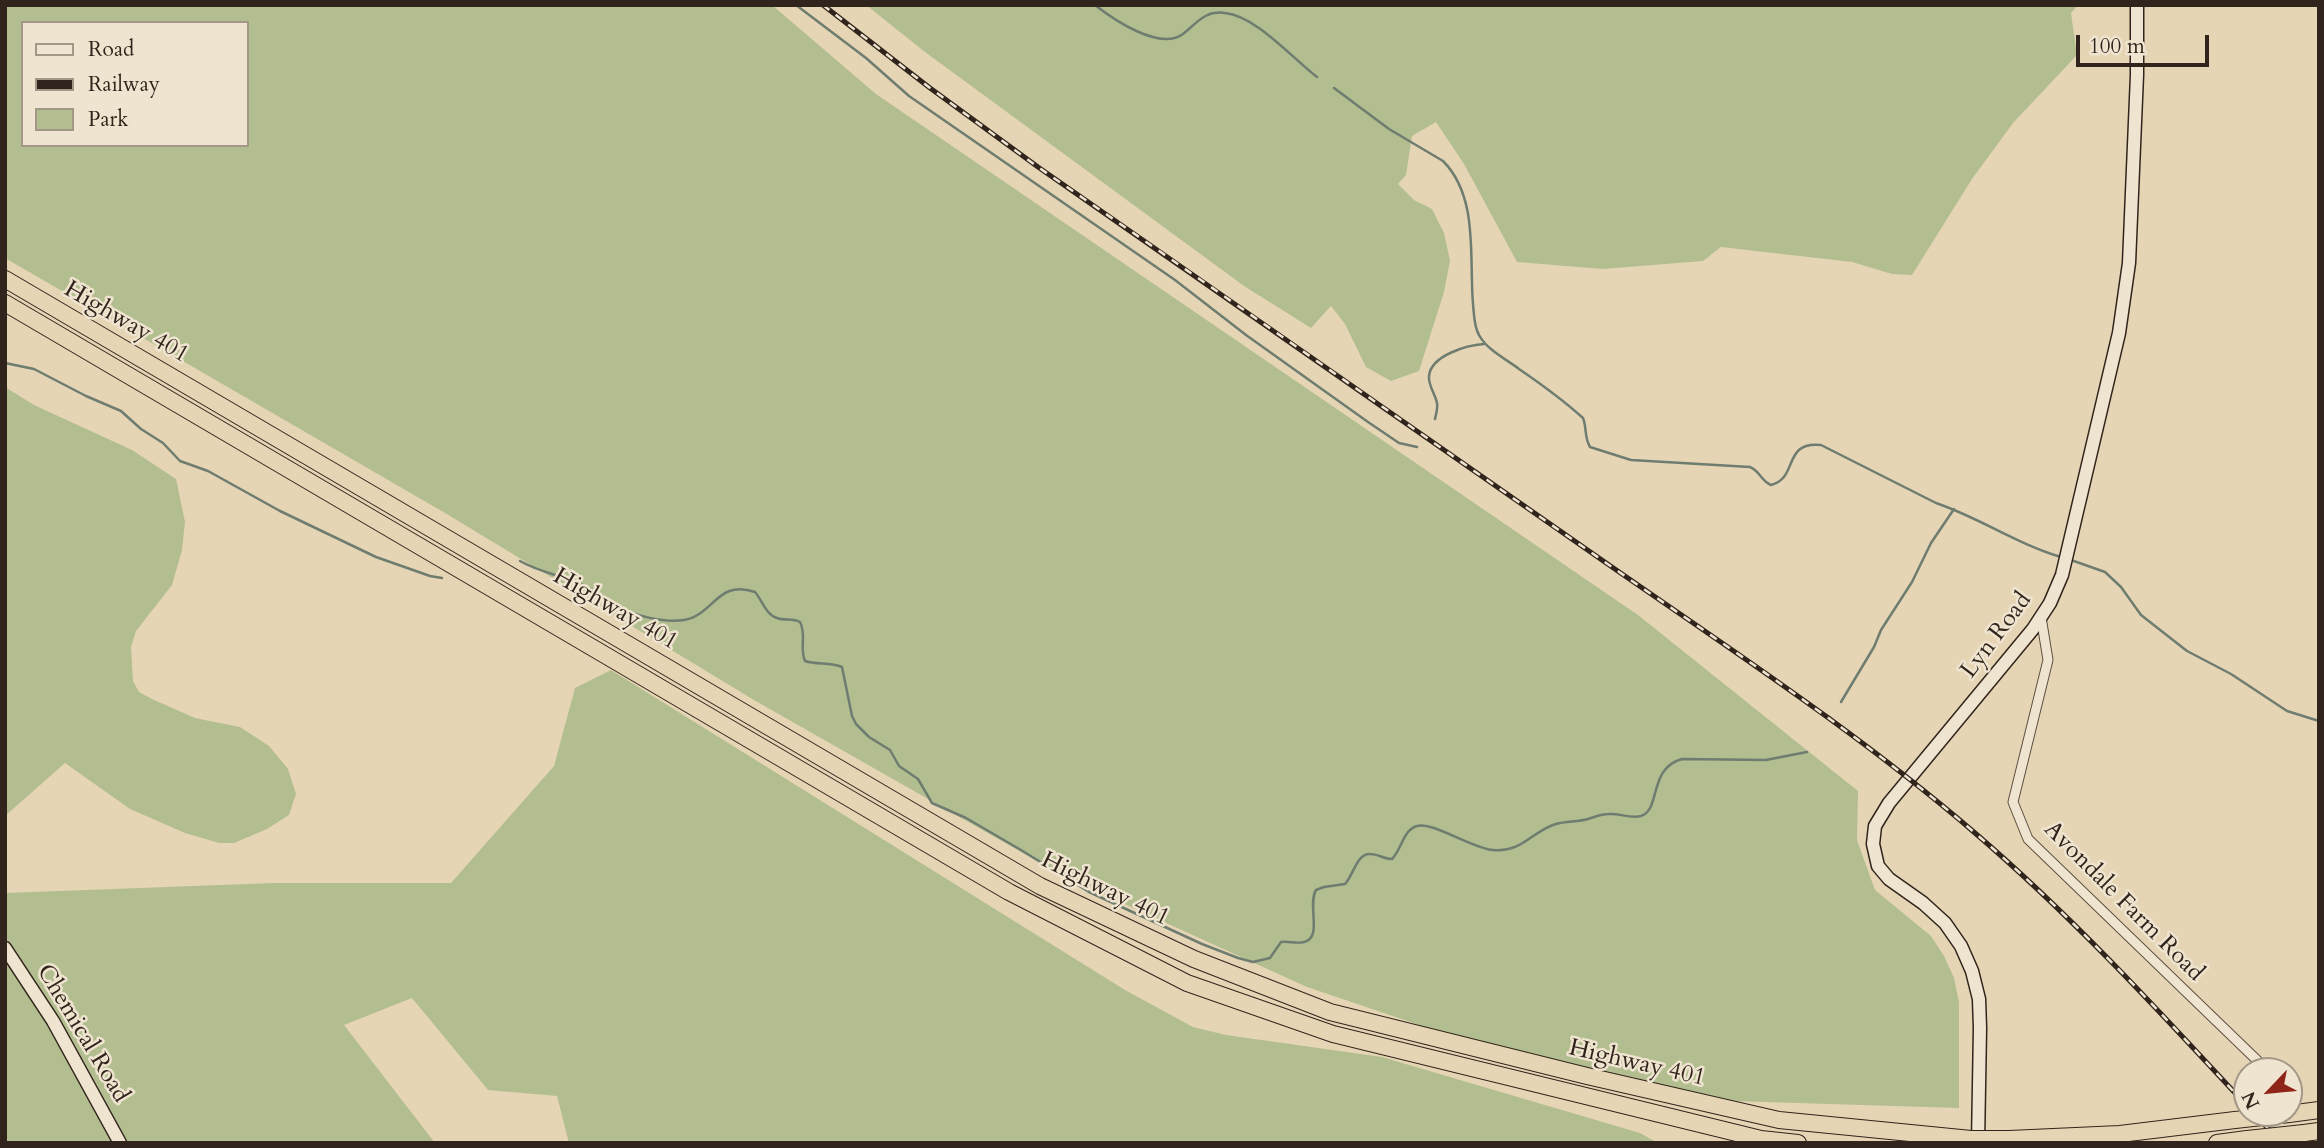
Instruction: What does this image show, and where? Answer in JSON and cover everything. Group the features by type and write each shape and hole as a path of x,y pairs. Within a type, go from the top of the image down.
{"highway":[{"name":"Highway 401","path":"5,279 1040,886 1194,959 1330,1012 1779,1120 1974,1141 2120,1134 2233,1120"},
{"name":"Highway 401","path":"5,303 1009,892 1187,983 1333,1034 1761,1139 1798,1143"},
{"path":"2217,1143 2311,1132"}],"main road":[{"name":"Lyn Road","path":"1974,1141 1980,1028 1979,999 1972,971 1961,946 1945,923 1923,903 1889,879 1878,866 1873,844 1875,826 1889,803 2041,618 2063,575 2119,333 2129,263 2137,75 2137,5"},
{"name":"Chemical Road","path":"5,947 53,1021 120,1143"}],"street":[{"name":"Avondale Farm Road","path":"2041,618 2048,660 2013,802 2028,839 2254,1057"}],"green space":[{"path":"5,5 772,5 876,94 1638,615 1858,791 1857,840 1875,890 1931,936 1954,978 1959,1002 1959,1108 1732,1101 1526,1054 1431,1029 1307,987 1065,877 754,700 445,513 5,258"},
{"path":"866,5 2078,5 2071,13 2077,55 2013,123 1972,179 1912,275 1892,274 1852,262 1721,247 1703,261 1603,269 1517,262 1464,164 1436,122 1412,136 1406,175 1398,184 1414,200 1432,209 1444,233 1450,261 1444,292 1419,371 1391,381 1366,367 1345,324 1331,306 1311,328 1244,286 925,52"},
{"path":"5,387 34,405 132,450 176,479 185,522 182,550 172,585 136,631 131,647 133,681 139,692 152,699 195,718 240,727 269,746 288,769 296,794 289,815 267,829 234,843 219,843 185,833 130,809 65,763 5,816"},
{"path":"611,670 1125,990 1193,1027 1226,1035 1382,1057 1640,1133 1658,1143 569,1143 557,1096 488,1090 412,998 344,1025 435,1143 5,1143 5,893 274,883 451,883 554,766 575,688"}],"waterway":[{"path":"796,5 866,58 909,96 1175,280 1246,335 1368,422 1399,443 1417,447"},
{"path":"1095,5 1138,32 1162,39 1183,34 1212,13 1237,16 1273,39 1317,77"},
{"path":"1334,88 1389,129 1443,161 1454,176 1462,192 1470,229 1477,332 1492,350 1552,392 1583,418 1590,447 1631,460 1750,467 1771,485 1780,481 1795,454 1801,449 1809,445 1821,445 1936,503 2061,557"},
{"path":"1435,419 1437,405 1429,379 1431,369 1451,352 1484,344"},
{"path":"5,363 34,369 121,411 141,429 163,443 180,461 208,471 280,511 376,557 442,578"},
{"path":"1841,702 1874,647 1881,630 1912,582 1931,543 1954,509"},
{"path":"2071,560 2105,572 2121,587 2141,615 2187,651 2231,674 2287,711 2319,721"},
{"path":"520,561 585,586 624,610 659,620 676,621 694,617 732,590 755,592 773,616 800,622 805,661 842,667 856,724 869,737 890,750 899,766 918,779 932,803 966,818 1089,892 1202,944 1253,962 1270,958 1281,942 1301,943 1310,939 1314,928 1313,904 1316,890 1345,884 1358,861 1366,855 1392,859 1409,831 1417,826 1432,827 1484,848 1503,850 1519,845 1548,827 1560,823 1606,814 1641,816 1651,806 1664,771 1682,759 1766,760 1807,752"}],"railway":[{"path":"823,5 1038,167 1736,653 1882,758 1975,833 2046,898 2115,965 2233,1091"},
{"path":"2267,1127 2281,1143"}]}
